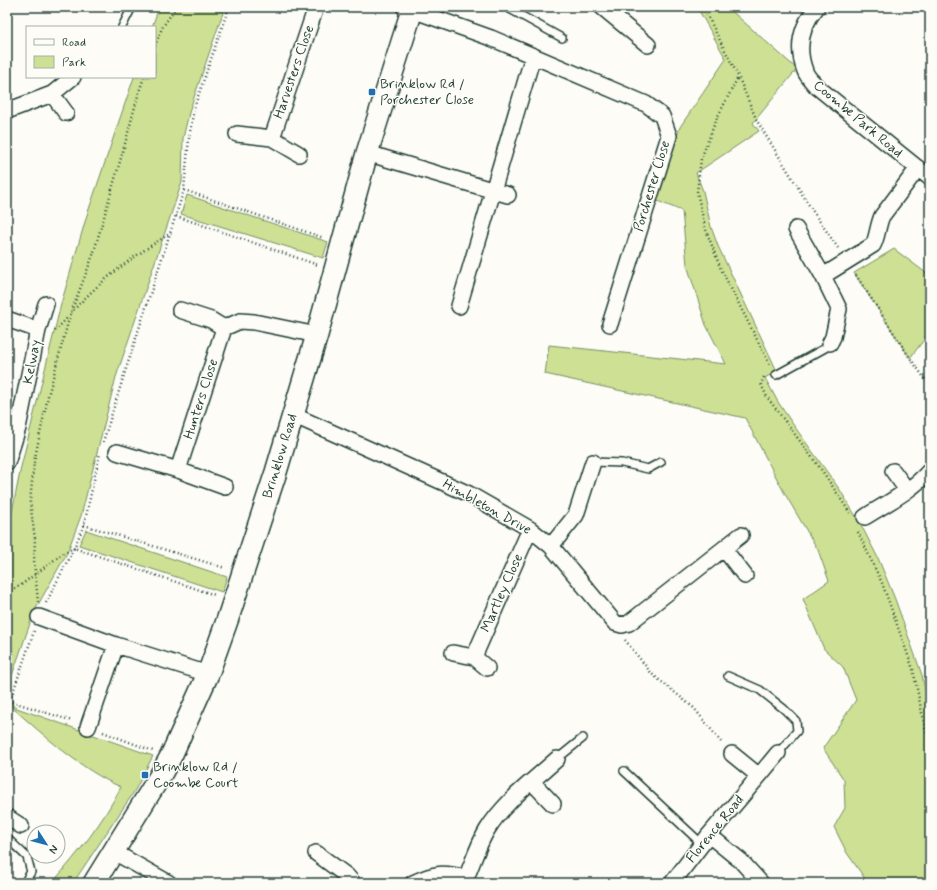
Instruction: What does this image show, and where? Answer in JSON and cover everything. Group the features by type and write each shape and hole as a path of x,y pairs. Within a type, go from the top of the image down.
{"main road":[{"name":"Brinklow Road","path":"94,883 171,756 208,674 234,601 276,472 317,335 409,8"}],"street":[{"name":"Harvesters Close","path":"272,138 316,7"},
{"path":"602,7 648,45"},
{"name":"Coombe Park Road","path":"817,7 809,17 801,37 801,52 805,73 816,86 930,178"},
{"name":"Porchester Close","path":"409,8 491,38 646,104 662,116 668,136 610,324"},
{"path":"460,306 533,56"},
{"path":"7,111 52,94 72,78"},
{"path":"52,94 66,113"},
{"name":"Harvesters Close","path":"237,134 272,138 299,154"},
{"path":"367,153 508,195"},
{"path":"823,276 873,245 875,242 878,224 882,216 918,168"},
{"path":"796,229 840,308 833,337 830,343"},
{"name":"Kelway","path":"7,463 18,428 38,330 46,304"},
{"path":"180,310 211,320 224,328 240,321 254,322 317,335"},
{"name":"Kelway","path":"7,319 38,330"},
{"name":"Hunters Close","path":"178,470 224,328"},
{"name":"Himbleton Drive","path":"293,415 469,494 530,528 551,546 616,623"},
{"path":"117,452 178,470 225,487"},
{"path":"551,546 576,516 593,462"},
{"path":"859,521 907,490 923,478 930,470"},
{"path":"893,471 907,490"},
{"name":"Martley Close","path":"474,657 530,528"},
{"path":"616,623 622,626 629,623 741,535"},
{"path":"724,549 745,576"},
{"path":"39,617 116,645 208,674"},
{"path":"88,727 116,645"},
{"path":"453,653 474,657 487,668"},
{"name":"Florence Road","path":"672,883 778,753"},
{"path":"732,754 759,776"},
{"path":"413,883 431,876 448,874 471,881 487,830 498,815 514,798 557,759"},
{"path":"532,782 553,804"},
{"path":"7,818 21,826"},
{"path":"706,840 741,861 761,883"},
{"path":"114,852 169,883"},
{"path":"316,853 347,876 353,883"}],"lane":[{"path":"122,26 132,7"},
{"path":"506,7 562,38"},
{"path":"776,375 825,348 830,343"},
{"path":"593,462 622,463 648,469 661,462"},
{"path":"728,676 760,690 784,709 796,721 797,731 778,753"},
{"path":"557,759 583,738"},
{"path":"624,770 706,840"},
{"path":"7,838 27,857 31,872 24,883"}],"path":[{"path":"156,43 162,28 176,7"},
{"path":"171,756 10,701 39,617 84,525 101,449 184,190 189,138 194,108 229,7"},
{"path":"703,7 738,76 757,121 814,213 930,386"},
{"path":"39,617 30,502 34,462 48,396 70,315 93,256 138,92 144,78"},
{"path":"737,78 716,120 701,159 697,192 705,227 720,267 770,365 761,384 767,397 859,521 913,668 925,728 930,742"},
{"path":"184,190 329,240 342,243"},
{"path":"176,216 335,271"},
{"path":"38,330 50,333 57,330 84,298 117,270 171,233"},
{"path":"84,525 243,574"},
{"path":"7,592 21,585 62,554 74,548 234,601"},
{"path":"616,623 625,641 652,674 694,708 715,736 732,754"}],"green space":[{"path":"159,7 225,7 190,109 183,138 182,182 116,377 81,516 67,553 34,612 7,690 7,537 21,467 61,304 87,215 134,78 156,78 156,26 152,26"},
{"path":"697,7 727,7 797,69 753,123 759,131 696,173 703,191 711,227 718,246 777,371 765,378 778,402 840,490 860,523 878,558 895,599 922,675 930,715 930,883 868,883 847,853 834,827 845,808 844,780 823,748 856,700 843,667 824,649 803,599 829,581 818,550 785,494 745,418 545,374 549,345 726,364 706,325 687,265 682,211 655,200 680,127 726,59"},
{"path":"187,195 328,242 323,258 181,214"},
{"path":"894,249 930,276 930,332 910,358 854,273"},
{"path":"86,530 227,577 222,592 79,545"},
{"path":"7,695 14,707 153,756 134,792 73,883 52,883 90,837 121,787 91,771 61,750 7,703"}],"place":[{"name":"Brinklow Rd / Porchester Close","path":"372,92"},
{"name":"Brinklow Rd / Coombe Court","path":"145,775"}]}
